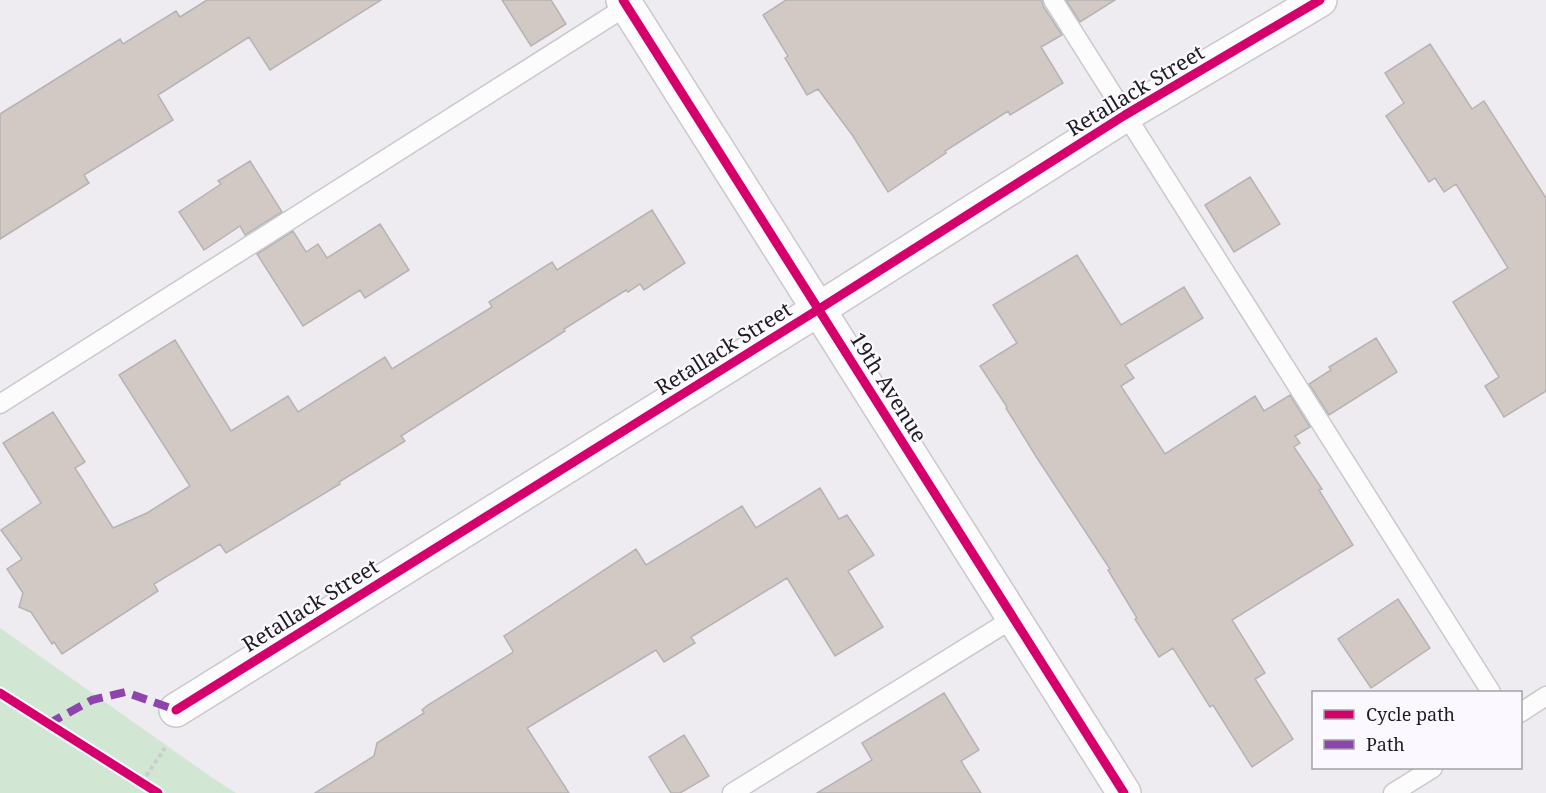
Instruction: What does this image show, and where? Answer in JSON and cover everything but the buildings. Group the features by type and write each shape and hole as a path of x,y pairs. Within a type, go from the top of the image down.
{"street":[{"name":"Retallack Street","path":"176,710 819,309 1125,115 1320,0"},
{"name":"19th Avenue","path":"625,3 1124,793"}],"lane":[{"path":"1053,0 1490,691"},
{"path":"0,404 625,3"},
{"path":"732,793 1014,618"},
{"path":"1522,711 1546,696"},
{"path":"1393,793 1431,769"}],"path":[{"path":"142,782 169,742"}],"green space":[{"path":"0,628 214,779 236,793 0,793"}],"marked path":[{"path":"48,724 92,700 125,692 176,710"}],"cycle path":[{"path":"623,0 1124,793"},
{"path":"176,710 819,309 1125,115 1320,0"},
{"path":"0,693 158,793"}]}
